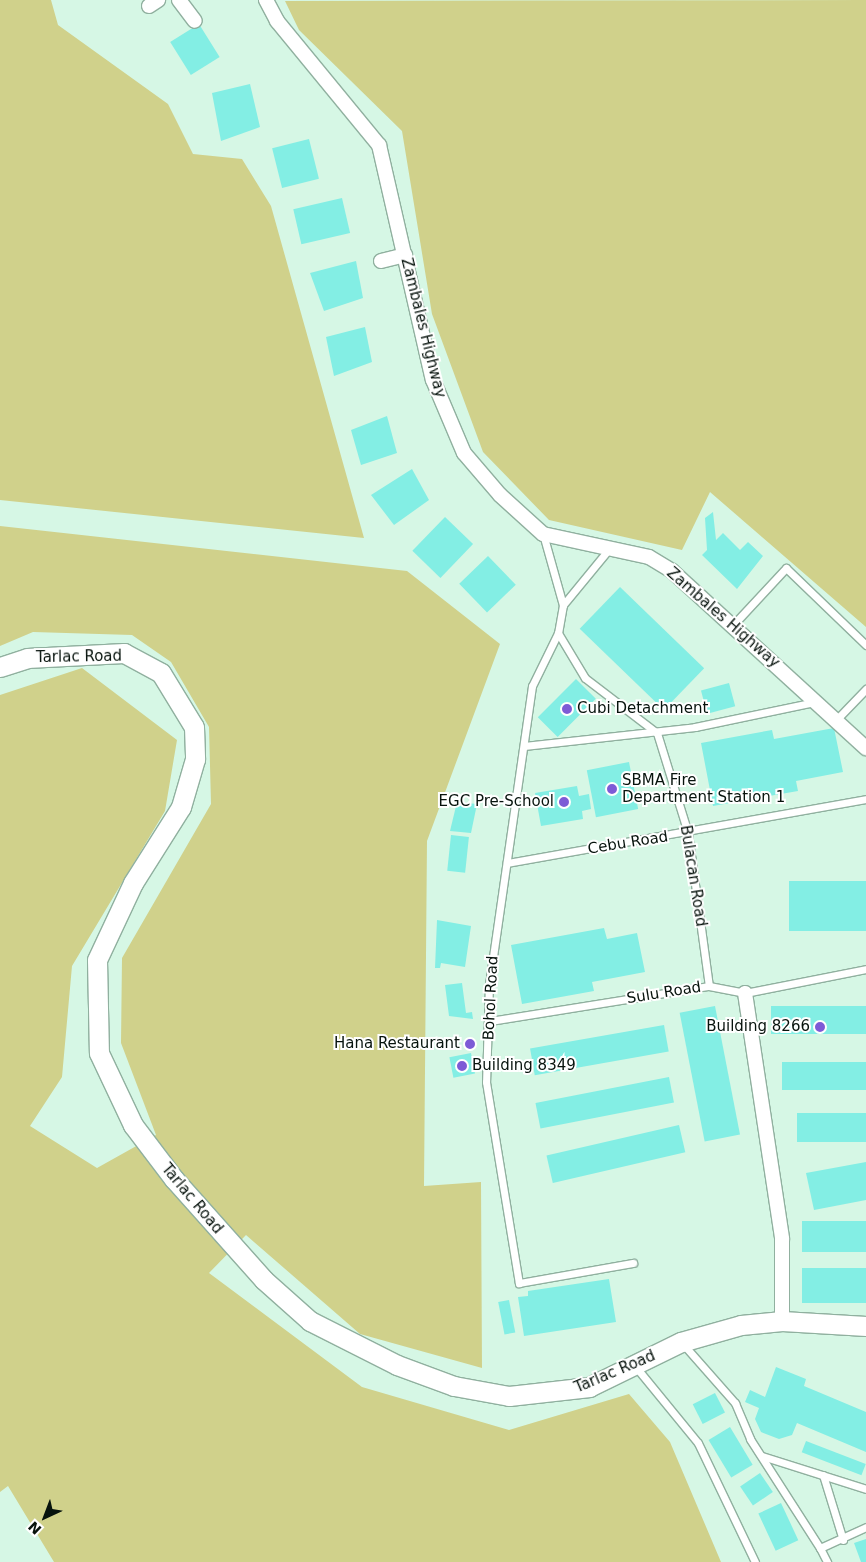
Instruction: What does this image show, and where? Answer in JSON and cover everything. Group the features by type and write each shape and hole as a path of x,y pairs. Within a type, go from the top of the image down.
{"main road":[{"name":"Tarlac Road","path":"0,667 27,658 124,653 161,673 194,727 195,759 181,806 133,883 97,960 95,1019 99,1053 123,1109 220,1233 310,1321 346,1343 454,1386 509,1396 567,1393 634,1366 682,1342 741,1325 782,1321 866,1326"}],"street":[{"path":"178,0 195,21"},
{"name":"Zambales Highway","path":"266,0 277,20 379,145 433,380 446,416 464,453 500,495 543,534 649,557 672,572 818,701 866,748"},
{"path":"381,261 405,255"},
{"path":"745,993 782,1239 782,1321"}],"lane":[{"name":"Bohol Road","path":"543,534 563,605 558,633 532,686 489,983 490,1021 486,1082 519,1283 633,1263"},
{"name":"Bohol Road","path":"563,605 609,549"},
{"path":"733,625 786,568 866,645"},
{"path":"558,633 585,678 657,732"},
{"path":"837,719 866,689"},
{"path":"524,746 657,732 770,715 818,701"},
{"name":"Bulacan Road","path":"657,732 688,833 709,986"},
{"name":"Cebu Road","path":"507,863 688,833 866,799"},
{"name":"Sulu Road","path":"490,1021 709,986 745,993 866,969"},
{"path":"682,1342 735,1403 762,1456 828,1562"},
{"path":"634,1366 698,1443 755,1562"},
{"path":"762,1456 866,1489"},
{"path":"823,1475 843,1540"},
{"path":"820,1548 843,1540 866,1527"}],"green space":[{"path":"0,0 51,0 58,25 168,104 193,154 242,159 271,206 364,538 0,500"},
{"path":"866,0 866,627 710,492 682,550 549,520 483,452 432,314 402,131 299,30 285,1"},
{"path":"0,526 407,571 500,644 427,841 424,1186 481,1182 482,1368 360,1334 246,1235 209,1273 362,1387 509,1430 629,1394 670,1442 721,1562 54,1562 8,1486 0,1492 0,695 82,668 177,740 165,811 72,966 62,1077 30,1126 97,1168 156,1135 121,1043 122,958 211,804 209,727 171,662 132,635 33,632 0,646"}],"building":[{"path":"199,24 220,57 191,75 170,42"},
{"path":"250,84 260,127 221,141 212,93"},
{"path":"309,139 319,179 282,188 272,148"},
{"path":"342,198 350,233 301,244 293,209"},
{"path":"356,261 363,298 324,311 310,273"},
{"path":"365,327 372,362 334,376 326,337"},
{"path":"387,416 397,453 361,465 351,430"},
{"path":"412,469 429,500 394,525 371,495"},
{"path":"713,512 716,540 723,533 740,550 748,542 763,556 737,589 702,555 707,550 705,518"},
{"path":"445,517 473,544 440,578 412,551"},
{"path":"488,556 516,585 487,613 459,584"},
{"path":"620,587 704,668 664,710 580,629"},
{"name":"Cubi Detachment","path":"576,679 596,699 558,737 538,717"},
{"path":"729,683 735,706 707,714 701,691"},
{"path":"834,728 843,772 796,781 798,791 713,806 701,743 772,730 774,739"},
{"name":"SBMA Fire Department Station 1","path":"629,762 638,809 596,817 587,770"},
{"name":"EGC Pre-School","path":"577,786 579,796 589,794 591,809 582,811 583,819 541,826 535,793"},
{"path":"457,802 477,804 471,833 450,831"},
{"path":"451,835 469,837 465,873 447,871"},
{"path":"789,881 866,881 866,931 789,931"},
{"path":"437,920 471,926 465,967 441,963 440,968 435,968"},
{"path":"604,928 607,939 637,933 645,972 592,982 594,991 522,1004 511,945"},
{"path":"462,983 466,1013 472,1012 473,1019 449,1016 445,985"},
{"path":"715,1006 740,1135 705,1141 680,1013"},
{"name":"Building 8266","path":"771,1006 866,1006 866,1034 771,1034"},
{"path":"664,1025 669,1052 535,1075 530,1049"},
{"name":"Building 8349","path":"471,1053 475,1074 453,1078 449,1057"},
{"path":"782,1062 866,1062 866,1090 782,1090"},
{"path":"669,1077 674,1103 540,1128 535,1103"},
{"path":"797,1113 866,1113 866,1142 797,1142"},
{"path":"679,1125 685,1152 553,1183 546,1156"},
{"path":"866,1162 866,1200 814,1210 806,1173"},
{"path":"802,1221 866,1221 866,1252 802,1252"},
{"path":"802,1268 866,1268 866,1303 802,1303"},
{"path":"609,1279 616,1322 524,1336 518,1297 528,1296 528,1291"},
{"path":"509,1300 515,1332 504,1334 498,1302"},
{"path":"776,1367 806,1379 804,1386 866,1412 866,1452 797,1423 792,1435 779,1439 761,1432 755,1419 759,1408 745,1402 750,1390 765,1397"},
{"path":"715,1393 725,1413 703,1424 693,1404"},
{"path":"730,1427 753,1465 731,1478 709,1440"},
{"path":"806,1441 866,1464 861,1475 802,1452"},
{"path":"760,1473 773,1492 753,1505 740,1486"},
{"path":"781,1503 798,1540 776,1551 758,1514"},
{"path":"866,1539 866,1562 861,1562 854,1543"}],"place":[{"name":"Cubi Detachment","path":"567,709"},
{"name":"SBMA Fire Department Station 1","path":"612,789"},
{"name":"EGC Pre-School","path":"564,802"},
{"name":"Building 8266","path":"820,1027"},
{"name":"Hana Restaurant","path":"470,1044"},
{"name":"Building 8349","path":"462,1066"}]}
